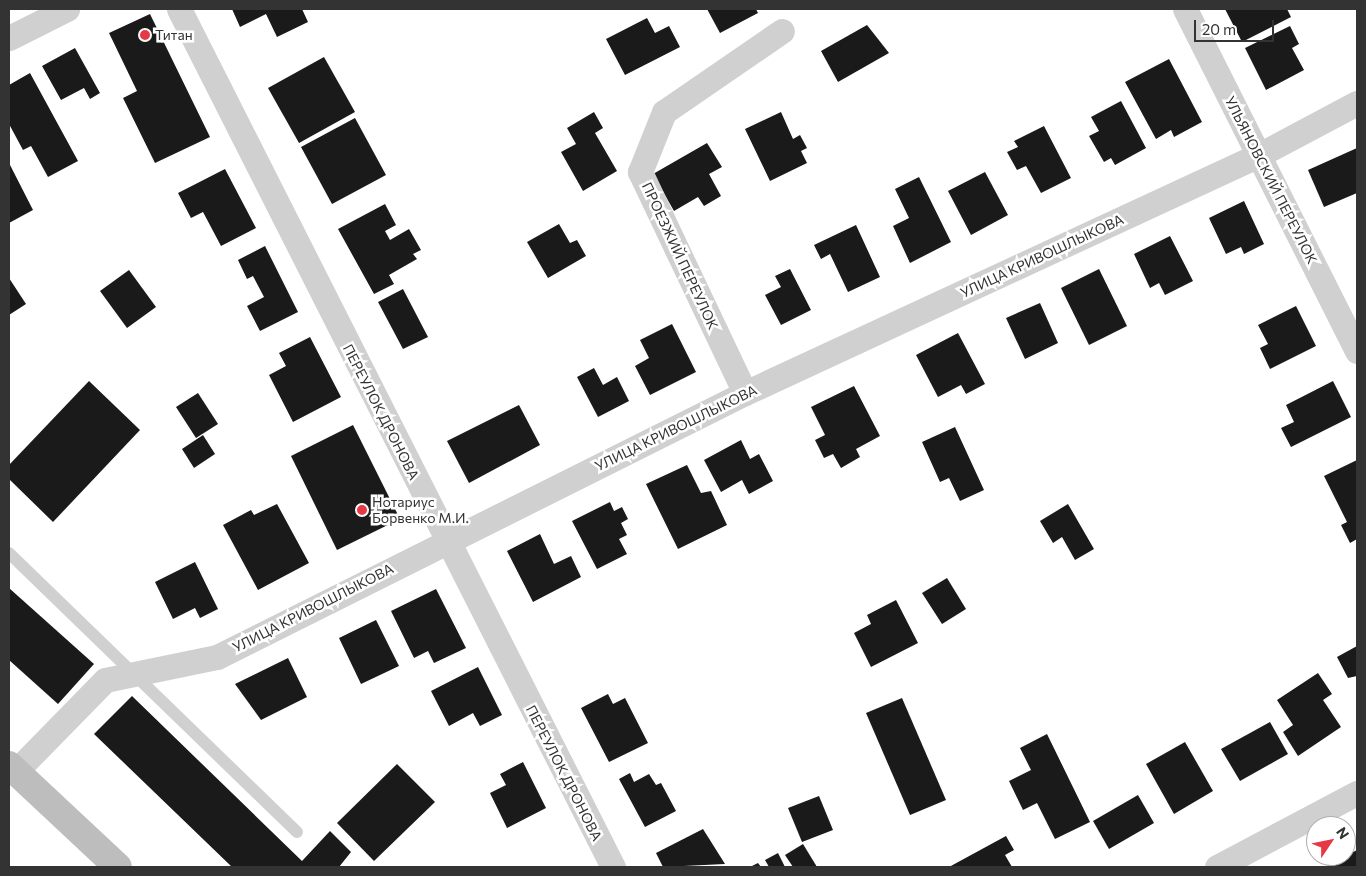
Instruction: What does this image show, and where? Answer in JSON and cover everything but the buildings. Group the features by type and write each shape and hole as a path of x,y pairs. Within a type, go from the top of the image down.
{"main road":[{"path":"12,768 118,867"}],"street":[{"path":"9,38 67,9"},
{"name":"ПЕРЕУЛОК ДРОНОВА","path":"179,9 612,867"},
{"name":"УЛЬЯНОВСКИЙ ПЕРЕУЛОК","path":"1185,9 1357,351"},
{"name":"ПРОЕЗЖИЙ ПЕРЕУЛОК","path":"745,393 640,172 664,112 782,31"},
{"name":"УЛИЦА КРИВОШЛЫКОВА","path":"12,768 105,680 217,657 745,393 1259,156 1357,102"},
{"path":"1217,867 1357,792"}],"lane":[{"path":"9,553 297,832"}],"place":[{"name":"Титан","path":"145,35"},
{"name":"Нотариус Борвенко М.И.","path":"362,510"}]}
